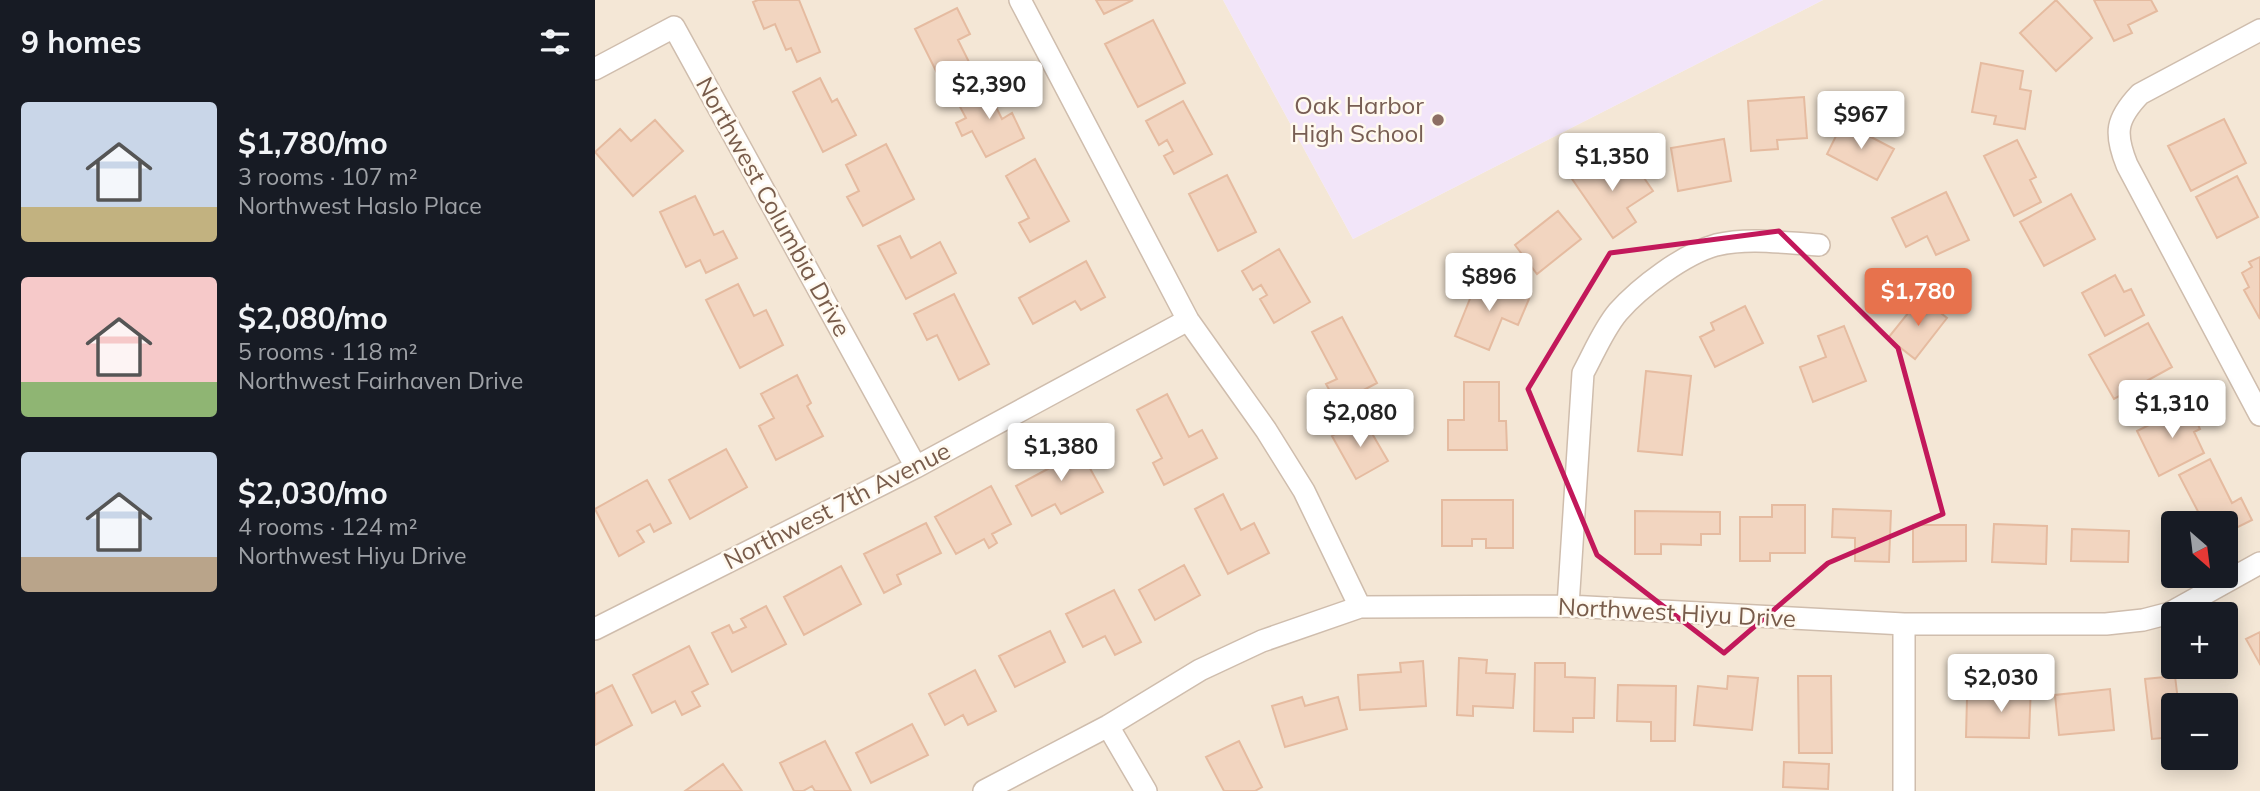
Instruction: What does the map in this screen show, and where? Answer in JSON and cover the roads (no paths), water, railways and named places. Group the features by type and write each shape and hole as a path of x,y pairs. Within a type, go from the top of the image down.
{"street":[{"path":"1020,0 1188,320 1266,430 1304,491 1360,607"},
{"name":"Northwest Columbia Drive","path":"595,69 674,27 916,467"},
{"path":"2260,30 2140,94 2126,108 2119,124 2119,145 2127,165 2260,415"},
{"path":"1568,606 1583,373 1599,341 1619,312 1677,262 1715,246 1750,241 1819,245"},
{"name":"Northwest 7th Avenue","path":"595,629 916,467 1188,320"},
{"name":"Northwest Hiyu Drive","path":"984,791 1108,726 1200,670 1262,641 1360,607 1568,606 1904,624 2106,624 2143,620 2170,612 2260,563"},
{"path":"1904,624 1904,791"},
{"path":"1108,726 1146,791"}],"place":[{"name":"Oak Harbor High School","path":"1438,120"}]}
